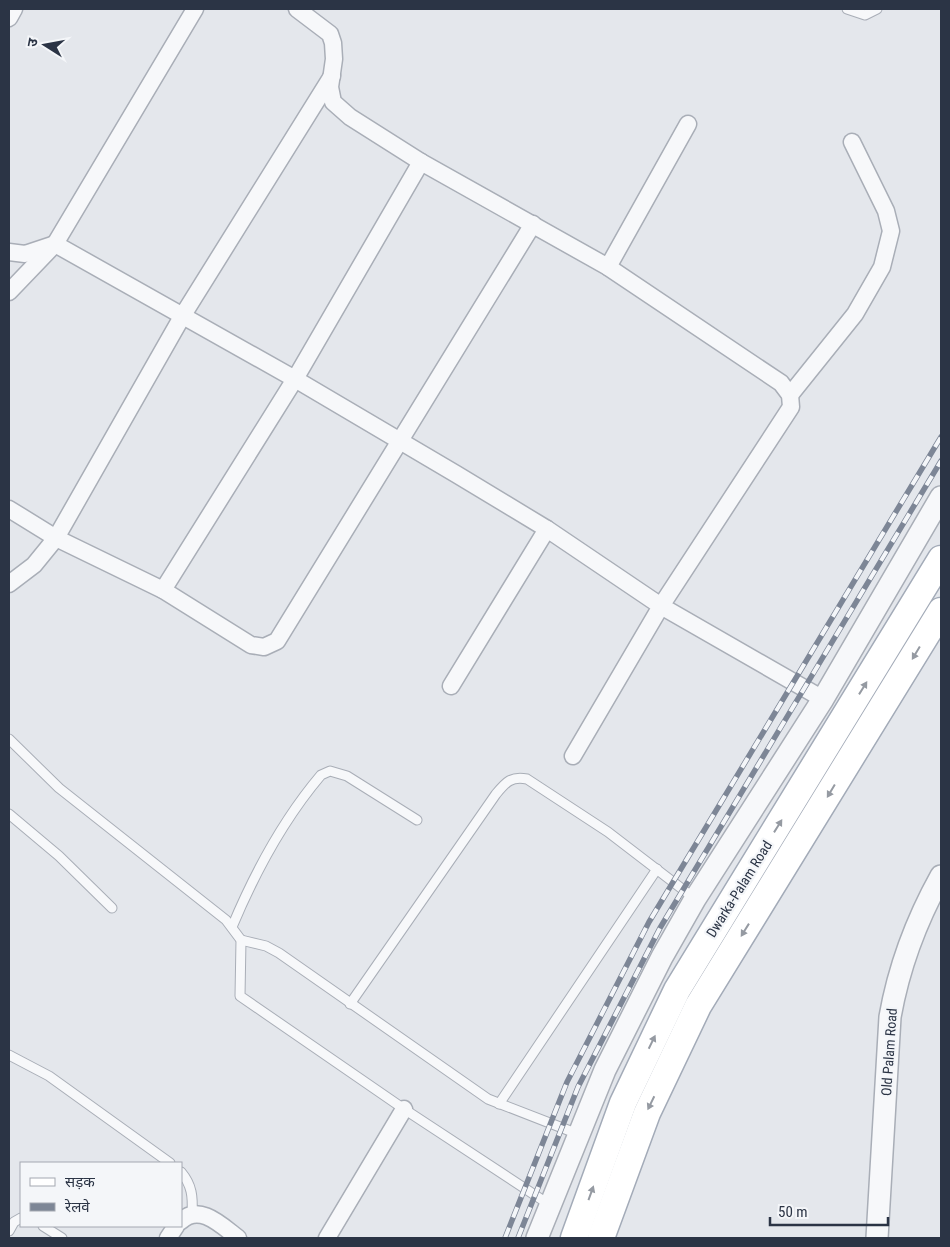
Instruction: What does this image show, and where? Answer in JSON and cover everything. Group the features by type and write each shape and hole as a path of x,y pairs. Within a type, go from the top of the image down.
{"main road":[{"name":"Dwarka-Palam Road","path":"574,1238 623,1103 677,990 941,559"},
{"name":"Dwarka-Palam Road","path":"601,1238 646,1113 698,1006 941,611"}],"street":[{"path":"9,18 14,9"},
{"path":"9,292 55,244 195,9"},
{"path":"297,9 330,34 334,51 330,87 333,102 350,117 420,162 608,267 781,383 790,395 790,407 662,606 573,756"},
{"path":"9,584 34,565 56,538 183,315 332,76"},
{"path":"608,267 688,124"},
{"path":"790,395 855,314 882,267 891,231 886,211 852,142"},
{"path":"163,590 296,379 420,162"},
{"path":"9,509 56,538 163,590 251,645 264,647 277,641 398,441 533,224"},
{"path":"9,252 24,254 55,244 296,379 547,529 662,606 824,699"},
{"path":"537,1238 605,1070 662,957 696,899 824,699 941,497"},
{"path":"451,686 547,529"},
{"name":"Old Palam Road","path":"877,1238 890,1017 906,949 941,876"},
{"path":"327,1238 404,1109"},
{"path":"187,1217 201,1214 238,1238"},
{"path":"168,1238 175,1227"}],"lane":[{"path":"847,9 865,15 877,9"},
{"path":"9,738 59,788 226,920 241,940 240,996 404,1109 550,1205"},
{"path":"232,927 253,877 268,850 321,775 330,771 347,776 417,820"},
{"path":"350,1004 508,780 517,777 527,779 608,832 696,899"},
{"path":"9,814 59,856 112,908"},
{"path":"499,1104 657,869"},
{"path":"241,940 266,946 279,953 476,1092 499,1104 578,1134"},
{"path":"9,1055 49,1076 169,1162"},
{"path":"182,1173 187,1179 193,1194 187,1217"},
{"path":"9,1231 14,1222 20,1219"},
{"path":"45,1227 62,1238"}],"railway":[{"path":"505,1238 567,1082 649,922 941,437"},
{"path":"518,1238 578,1087 660,928 941,461"}]}
